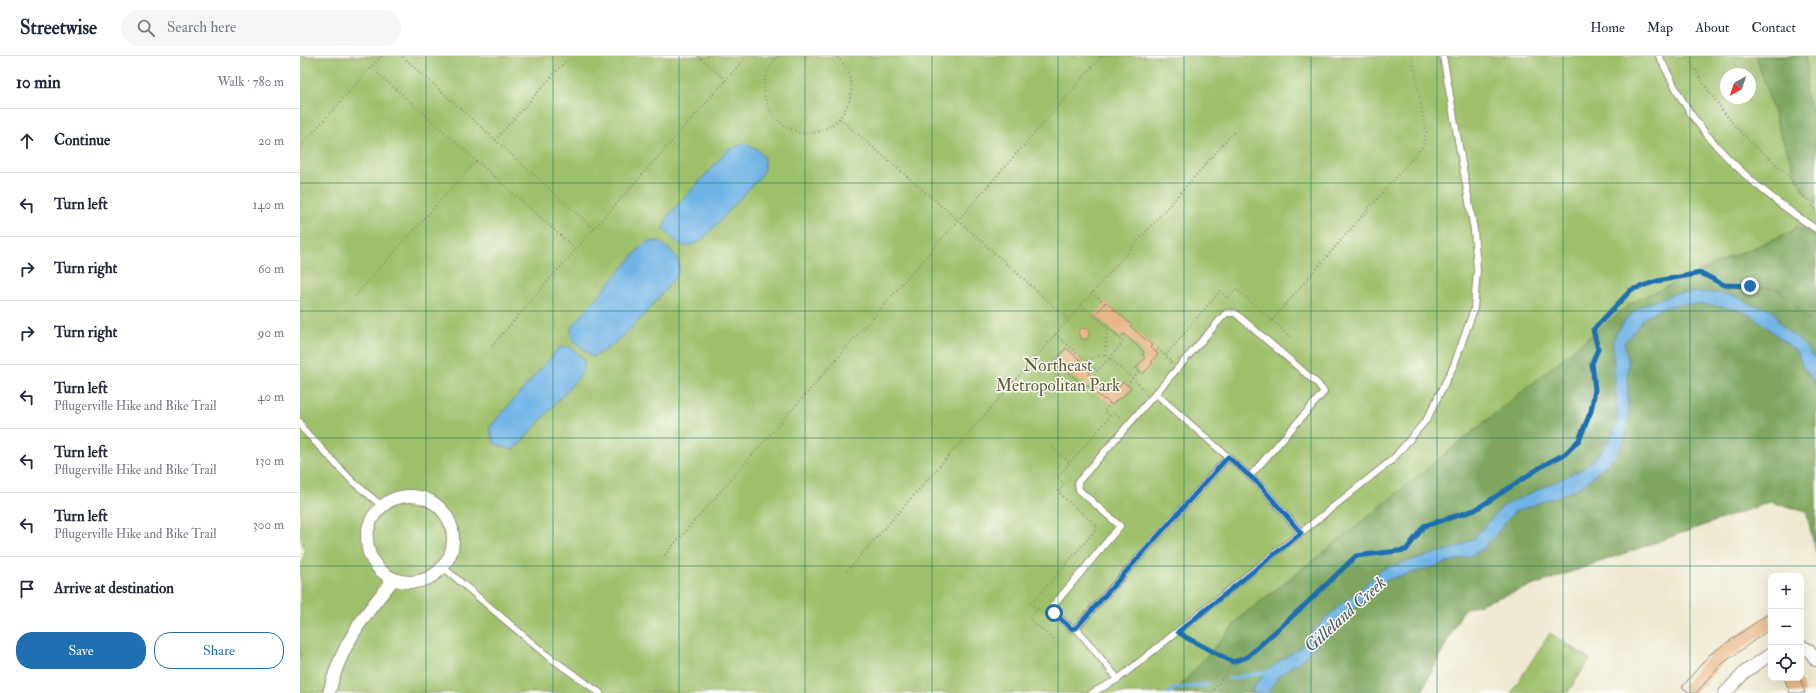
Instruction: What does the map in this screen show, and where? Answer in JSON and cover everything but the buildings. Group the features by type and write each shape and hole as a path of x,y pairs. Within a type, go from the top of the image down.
{"street":[{"path":"408,496 422,498 435,504 445,514 451,527 453,541 450,554 443,567 433,575 420,580 407,582 394,579 382,571 372,560 367,546 367,531 372,517 382,506 394,499 408,496"},
{"path":"329,693 341,654 353,632 371,606 394,579"},
{"path":"1804,648 1809,650 1816,660"},
{"path":"1725,693 1746,671 1768,656"}],"lane":[{"path":"1092,693 1118,679 1393,459 1427,419 1454,366 1474,309 1477,270 1474,230 1443,56"},
{"path":"1659,56 1691,114 1720,150 1751,181 1781,205 1816,229"},
{"path":"1118,679 1076,628 1072,629 1054,613 1053,606 1120,526 1079,490 1078,482 1226,313 1235,313 1318,384 1324,392 1250,476"},
{"path":"1155,393 1260,485 1301,533"},
{"path":"300,422 303,429 352,481 382,506"},
{"path":"1076,628 1228,457"},
{"path":"443,567 545,654 600,693"}],"path":[{"path":"300,147 381,56"},
{"path":"402,56 594,229"},
{"path":"495,140 570,56"},
{"path":"698,56 726,80"},
{"path":"492,346 747,56"},
{"path":"769,56 774,60"},
{"path":"779,56 774,60 766,73 763,88 766,103 773,116 784,126 798,132 813,132 828,128 840,118 849,102 851,84 848,71 836,56"},
{"path":"662,558 1102,56"},
{"path":"1272,320 1423,146 1426,132 1412,56"},
{"path":"1687,56 1703,84 1724,111 1750,142 1786,174 1802,196 1816,210"},
{"path":"371,67 576,249"},
{"path":"840,118 958,220 1068,319"},
{"path":"847,571 1234,132"},
{"path":"355,296 477,160"},
{"path":"1212,693 1233,662 1247,657 1356,556 1406,550 1424,526 1475,510 1544,465 1565,454 1579,440 1591,411 1595,390 1592,363 1598,349 1593,330 1631,290 1657,281 1701,273 1724,285 1750,286 1779,292 1816,318"},
{"path":"1092,292 1105,304"},
{"path":"1055,334 1097,372 1110,358 1123,342 1081,305"},
{"path":"1105,354 1108,328"},
{"path":"1156,352 1157,349 1165,356"},
{"path":"1105,354 1146,391 1142,396"},
{"path":"1087,362 1094,357 1105,354"},
{"path":"1127,385 1139,371"},
{"path":"1110,403 1104,411 1111,417"},
{"path":"1053,639 1029,618 1037,609 1031,604 1098,527 1058,492 1064,484 1057,478 1114,412 1123,419"},
{"path":"1053,448 1070,463"},
{"path":"1178,632 1233,662"}],"green space":[{"name":"Northeast Metropolitan Park","path":"300,56 1816,56 1816,461 1463,610 1421,693 300,693 300,567 305,552 300,537"},
{"path":"1756,56 1805,56 1808,71 1805,94 1816,117 1816,204 1802,190 1780,133"},
{"path":"1797,226 1816,236 1816,553 1806,511 1770,502 1463,610 1421,693 1174,693 1242,616 1358,525 1631,303 1728,258 1791,232"},
{"path":"1550,633 1590,659 1567,693 1511,693"}],"water":[{"path":"745,143 757,149 764,158 764,168 761,176 700,242 685,247 674,240 663,229 668,216 728,150"},
{"path":"658,241 671,251 677,258 679,263 678,274 628,332 604,351 592,357 572,339 571,328 638,250 647,242"},
{"name":"Gilleland Creek","path":"1676,293 1731,295 1740,298 1751,305 1770,309 1780,320 1777,321 1789,333 1798,338 1816,360 1816,390 1814,382 1802,366 1798,353 1753,316 1736,309 1709,305 1679,304 1660,309 1646,316 1624,343 1628,360 1628,423 1624,443 1616,455 1587,482 1572,491 1514,512 1491,540 1482,549 1471,556 1387,580 1366,600 1340,618 1305,657 1280,675 1270,688 1270,693 1252,693 1254,687 1270,668 1302,646 1313,631 1340,605 1361,589 1382,569 1461,546 1473,539 1503,506 1580,470 1595,459 1610,440 1616,425 1617,409 1613,341 1616,334 1626,319 1641,306"},
{"path":"569,346 584,359 584,371 519,445 512,450 495,444 489,428 559,348"}],"waterway":[{"path":"1229,679 1271,671"},
{"path":"1169,693 1174,689 1208,684"}],"route":[{"path":"1054,613 1072,629 1076,628 1228,457 1260,485 1301,533 1178,632 1233,662 1247,657 1356,556 1406,550 1424,526 1475,510 1544,465 1565,454 1579,440 1591,411 1595,390 1592,363 1598,349 1593,330 1631,290 1657,281 1701,273 1724,285 1750,286"}]}
